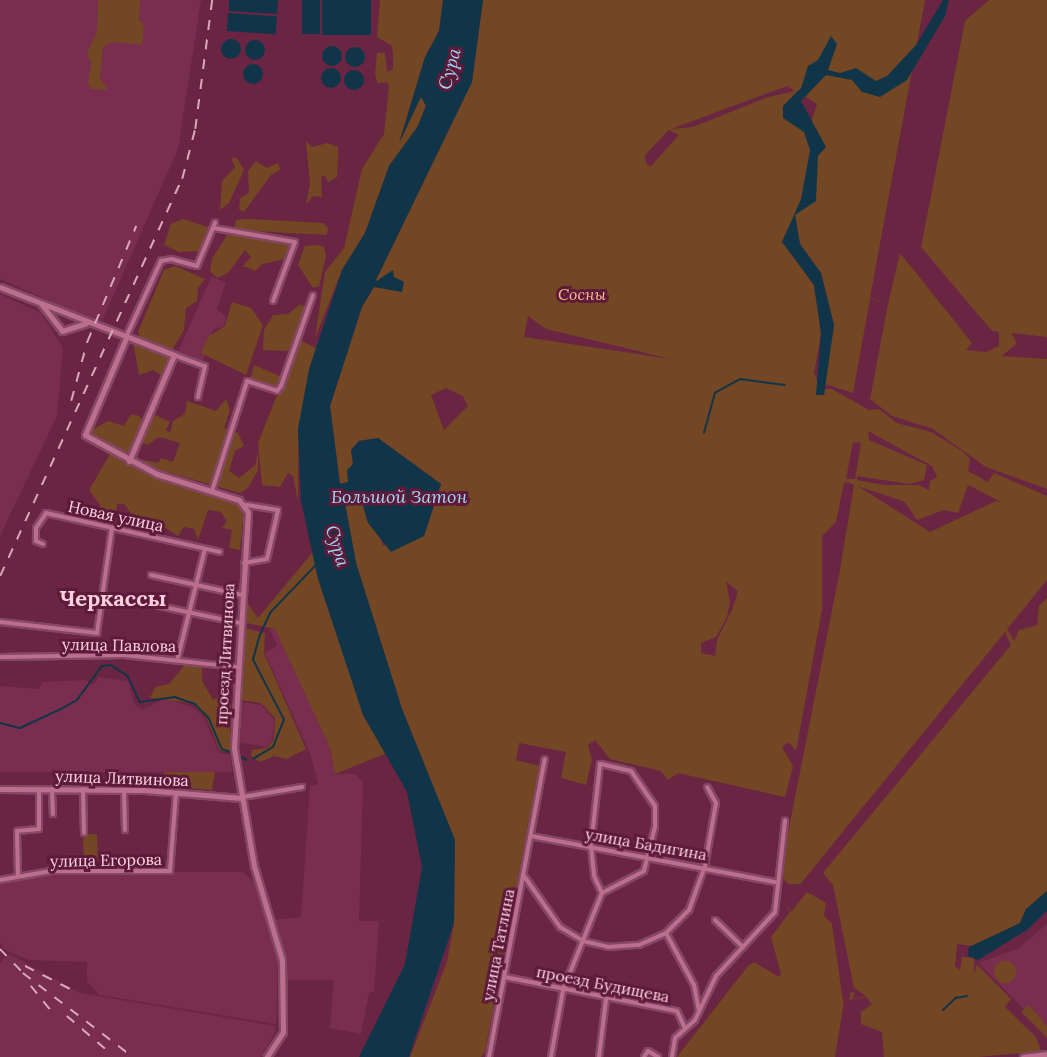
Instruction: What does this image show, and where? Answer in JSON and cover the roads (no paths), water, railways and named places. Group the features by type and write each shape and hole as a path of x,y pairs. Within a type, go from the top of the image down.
{"main road":[{"path":"0,287 70,317 174,355 129,461"},
{"path":"42,306 60,330 87,323"},
{"path":"70,317 72,328"},
{"path":"126,338 85,435 129,461 182,484 212,490 246,505"},
{"name":"проезд Литвинова","path":"246,505 248,512 243,563 234,748 254,866 282,960 283,1032 267,1057"},
{"name":"улица Литвинова","path":"0,789 124,790 242,798"},
{"path":"1023,1057 1047,1054"}],"street":[{"path":"126,338 161,261 171,259 196,266 215,226 291,240 289,258 273,301"},
{"path":"212,490 226,435 247,381 277,391 313,295"},
{"path":"174,355 202,364 207,370 198,397"},
{"path":"243,563 262,561 270,550 278,510 246,505"},
{"name":"Новая улица","path":"43,544 36,541 36,528 46,513 220,552"},
{"path":"0,622 97,633 112,528"},
{"path":"178,657 205,549"},
{"path":"151,576 242,595"},
{"path":"159,606 240,623"},
{"name":"улица Павлова","path":"0,657 178,657 237,667"},
{"name":"улица Татлина","path":"489,1057 545,759"},
{"path":"551,1057 563,990 602,893 633,879 644,871 655,806 624,767 600,764 591,846 594,876 602,893"},
{"path":"242,798 302,786"},
{"path":"524,876 560,927 583,941 608,947 639,945 666,933 689,910 705,866 716,803 707,787"},
{"path":"18,876 17,831 39,829 39,789"},
{"path":"52,789 53,813"},
{"path":"83,789 84,833"},
{"path":"124,790 125,830"},
{"name":"улица Егорова","path":"0,880 51,870 170,871 176,793"},
{"path":"672,1057 675,1038 699,1012 716,976 775,912 775,882 784,821"},
{"name":"улица Бадигина","path":"531,836 591,846 646,859 705,866 757,876 775,882"},
{"path":"715,920 743,947"},
{"path":"666,933 694,985 699,1012"},
{"name":"проезд Будищева","path":"505,977 606,999 677,1011 685,1028"},
{"path":"599,1057 606,999"},
{"path":"644,1057 648,1051 658,1057"}],"water":[{"path":"229,0 278,0 277,14 229,11"},
{"path":"302,0 320,0 320,34 302,34"},
{"path":"322,0 371,0 371,35 322,35"},
{"path":"443,0 483,0 472,82 375,282 393,270 394,277 404,282 402,292 374,287 362,307 330,406 340,484 348,482 347,470 353,464 351,450 359,441 378,438 441,484 424,536 391,552 368,523 359,492 343,492 356,563 402,709 455,840 454,923 409,1057 359,1057 405,964 422,867 407,792 363,715 318,579 301,501 298,429 309,369 342,270 365,233 389,166 418,126 426,106 421,97 399,143 425,57 439,31"},
{"path":"943,0 949,0 945,16 907,80 880,97 862,92 852,80 826,75 801,101 826,147 818,156 816,201 795,215 800,244 821,273 834,325 824,395 816,395 821,333 814,285 782,242 801,199 810,150 804,132 783,118 783,106 801,88 808,66 818,60 831,36 837,44 828,70 840,73 856,68 876,81 887,76 916,45"},
{"path":"228,13 277,16 276,34 227,31"},
{"path":"231,39 238,42 241,49 238,56 231,59 224,56 221,49 224,42"},
{"path":"255,40 262,43 265,50 262,57 255,60 248,57 245,50 248,43"},
{"path":"332,46 339,49 342,56 339,63 332,66 325,63 322,56 325,49"},
{"path":"355,47 362,50 365,57 362,64 355,67 348,64 345,57 348,50"},
{"path":"253,64 260,67 263,74 260,81 253,84 246,81 243,74 246,67"},
{"path":"331,68 338,71 341,78 338,85 331,88 324,85 321,78 324,71"},
{"path":"354,70 361,73 364,80 361,87 354,90 347,87 344,80 347,73"},
{"path":"1047,891 1047,911 1027,930 978,960 968,956 969,947 1020,923 1026,909"}],"waterway":[{"path":"704,433 715,393 740,379 785,385"},
{"path":"253,759 273,747 284,720 253,660 259,637 270,613 316,565"},
{"path":"0,723 20,728 61,709 77,700 102,666 111,665 128,676 140,702 175,697 195,704 209,718 222,749 233,753"},
{"path":"238,755 247,760"},
{"path":"943,1010 956,998 967,996"}],"railway":[{"path":"0,576 182,179 195,129 212,0"},
{"path":"71,401 87,342 136,226"},
{"path":"0,949 23,973 133,1057"},
{"path":"25,966 78,993"},
{"path":"31,986 55,1016"},
{"path":"67,1016 109,1052"}],"district":[{"name":"Черкассы","path":"113,599"}],"water label":[{"name":"Сура","path":"450,69"},
{"name":"Большой Затон","path":"399,497"},
{"name":"Сура","path":"337,546"}],"park label":[{"name":"Сосны","path":"582,294"}]}
